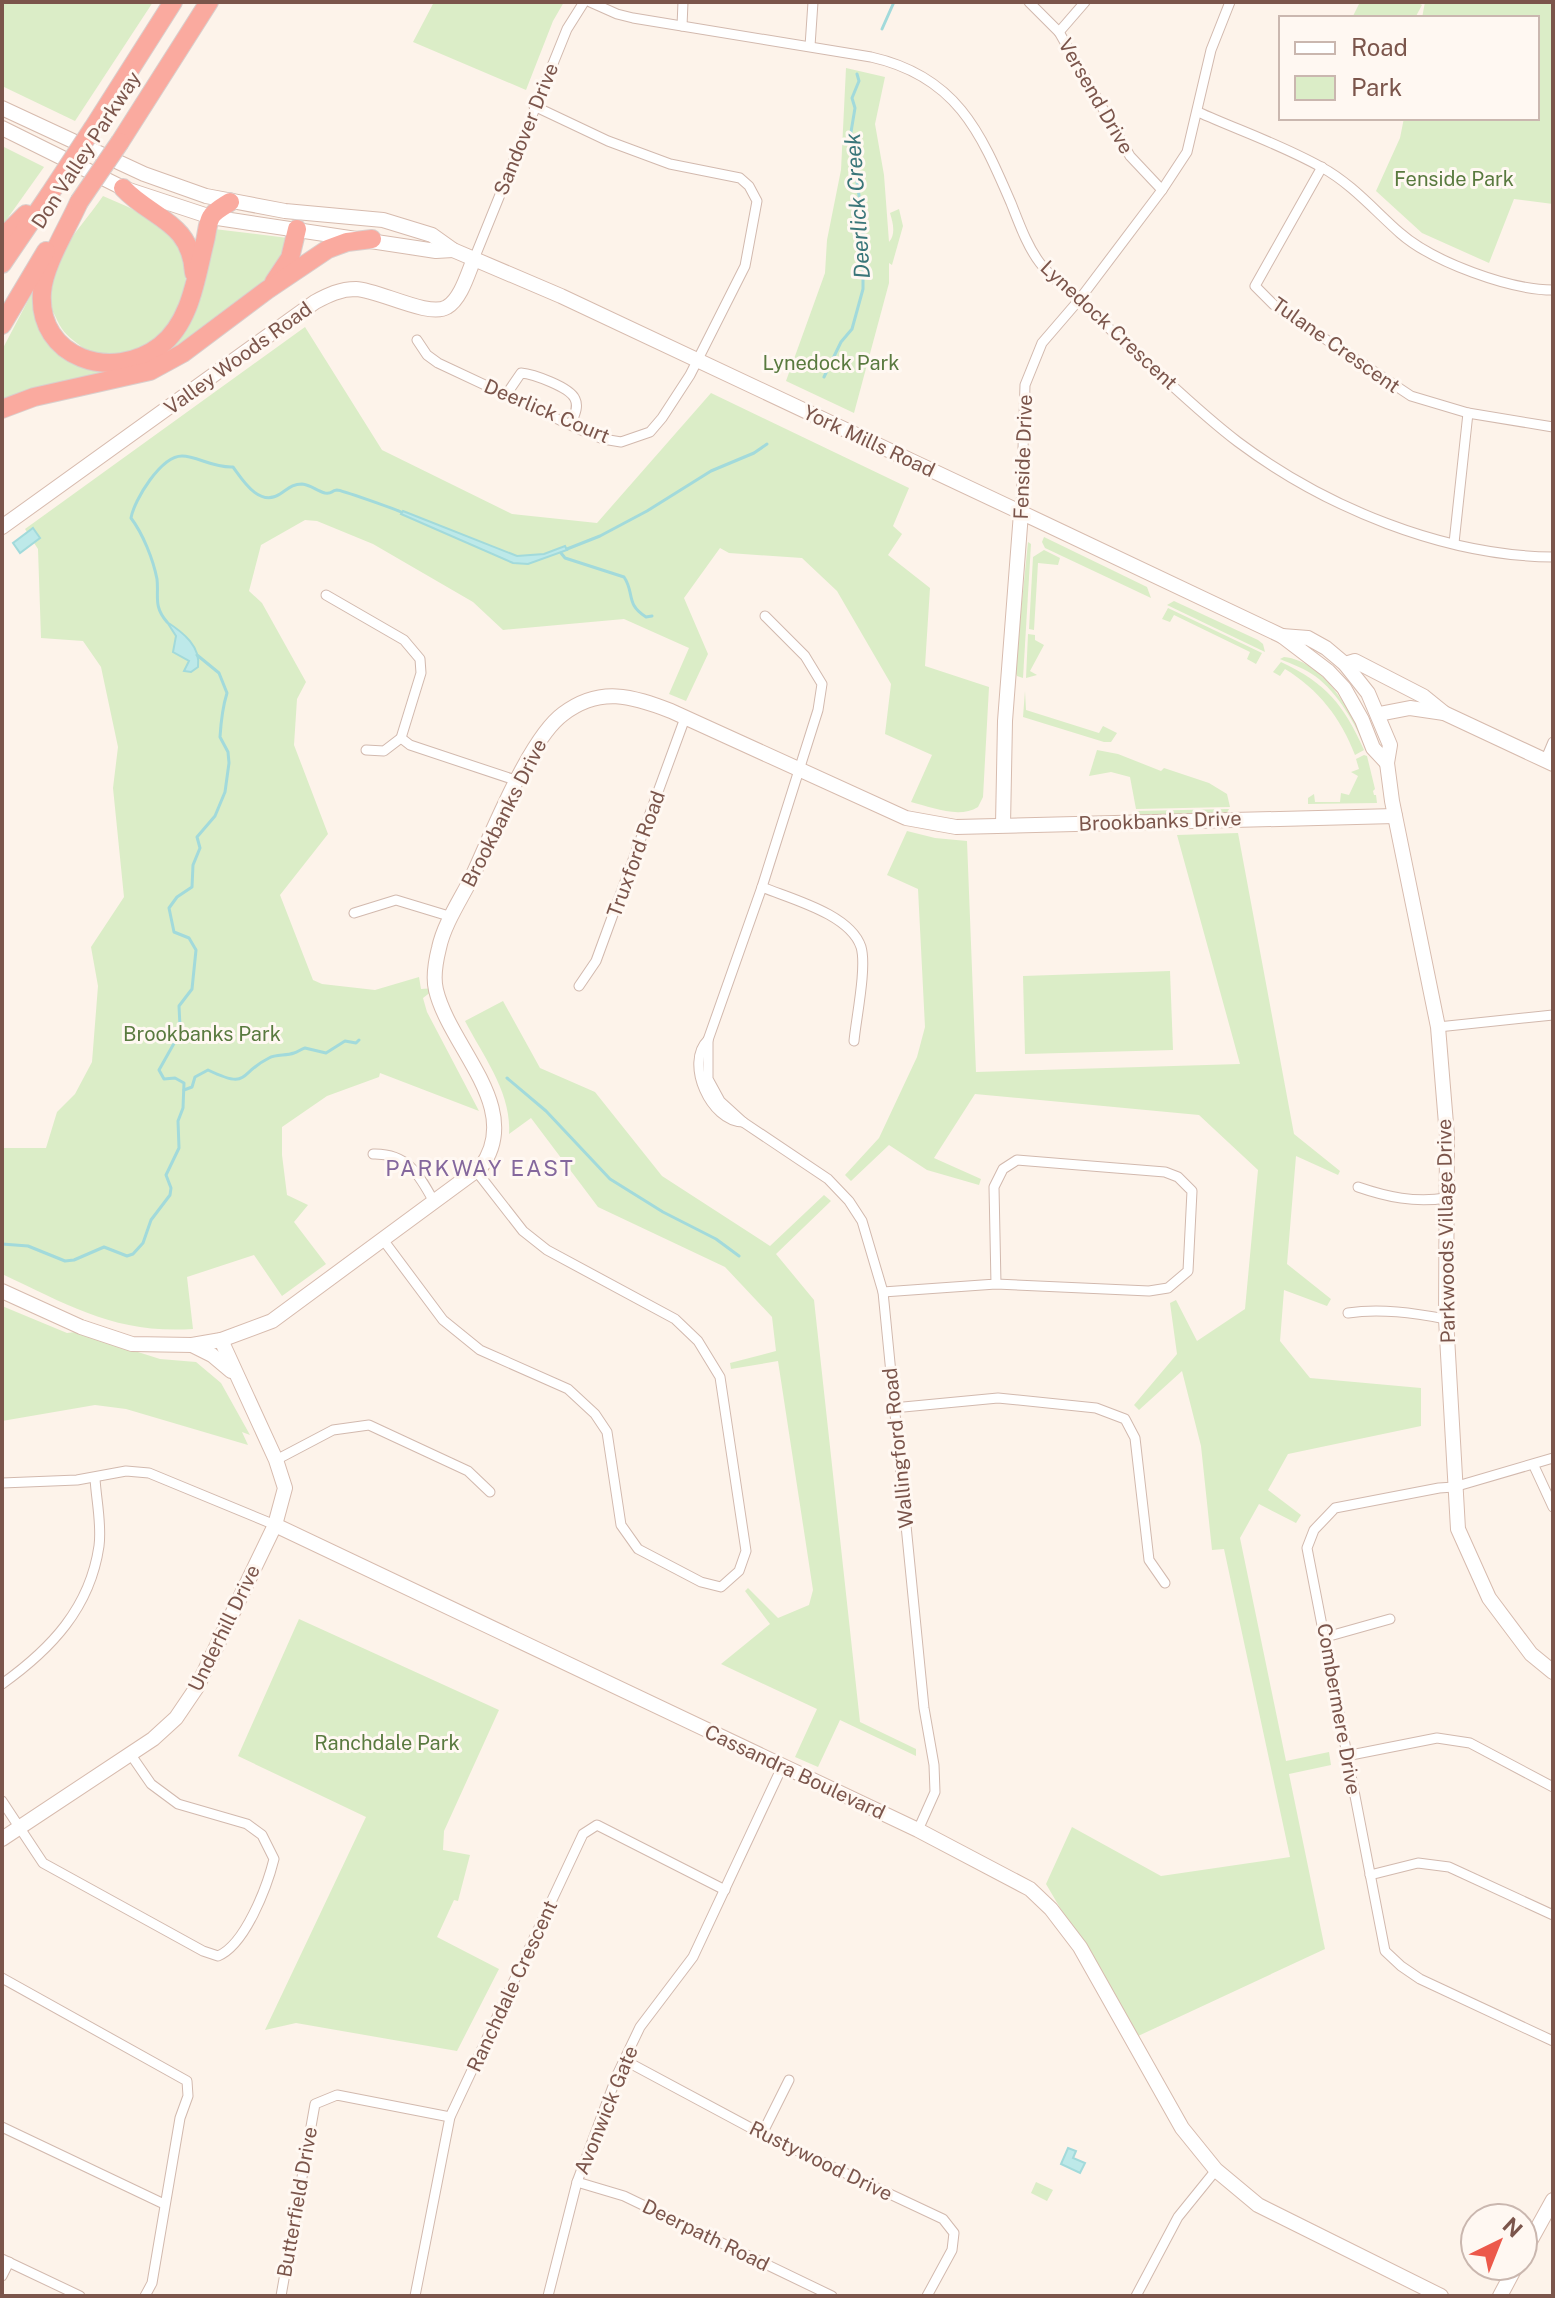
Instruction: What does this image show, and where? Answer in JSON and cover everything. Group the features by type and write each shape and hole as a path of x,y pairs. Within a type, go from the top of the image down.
{"highway":[{"name":"Don Valley Parkway","path":"2,264 173,2"},
{"name":"Don Valley Parkway","path":"2,325 47,249 209,2"},
{"path":"123,188 136,202 174,225 183,237 191,250 194,289"},
{"path":"2,238 49,195"},
{"path":"79,202 64,238 50,260 42,294 47,325 61,345 87,362 118,364 135,360 161,345 181,322 194,289 211,217 230,202"},
{"path":"267,290 290,258 294,220"},
{"path":"2,409 34,397 150,371 183,353 328,249 347,242 372,239"}],"street":[{"name":"Sandover Drive","path":"474,259 534,106 567,29 584,2"},
{"name":"Lynedock Crescent","path":"590,2 617,14 889,61 927,79 956,103 981,136 1033,253 1050,274 1205,415 1271,465 1355,510 1454,543 1522,557 1553,557"},
{"path":"682,26 683,2"},
{"path":"810,46 813,2"},
{"name":"Versend Drive","path":"1029,2 1059,32 1130,156 1162,190"},
{"path":"1059,32 1085,2"},
{"name":"Fenside Drive","path":"1003,825 1005,721 1021,513 1025,385 1042,343 1079,300 1187,152 1211,50 1230,2"},
{"name":"Deerlick Court","path":"417,340 427,355 438,363 603,439 621,442 650,432 676,400 745,266 757,201 749,186 740,178 670,164 534,106"},
{"name":"York Mills Road","path":"2,108 144,174 206,196 372,239 436,251 453,250"},
{"path":"1198,112 1322,167 1362,197 1403,236 1455,266 1533,290 1553,290"},
{"name":"York Mills Road","path":"2,128 123,188 211,217 383,220 432,235 453,250 561,296 1282,636 1344,688 1362,720"},
{"name":"Tulane Crescent","path":"1322,167 1255,286 1286,313 1411,396 1468,413 1553,427"},
{"name":"Valley Woods Road","path":"2,527 315,302 336,292 354,289 375,292 428,310 442,309 456,297 474,259"},
{"path":"506,395 521,373 533,374 571,393 576,400 571,424"},
{"path":"1454,543 1468,413"},
{"path":"326,595 404,640 420,659 421,673 401,738 384,751 366,750"},
{"name":"Wallingford Road","path":"765,616 805,656 822,684 818,710 762,887 708,1040 707,1064 713,1092 743,1122 828,1179 849,1201 862,1221 883,1292 924,1708 934,1765 935,1792 918,1830"},
{"name":"York Mills Road","path":"1282,636 1308,638 1345,664 1368,693 1379,714 1410,708 1444,713"},
{"name":"York Mills Road","path":"1345,664 1355,661 1423,696 1444,713 1549,762"},
{"path":"1319,664 1325,663 1335,671 1360,701 1379,714"},
{"name":"Brookbanks Drive","path":"2,1291 81,1327 132,1344 192,1345 221,1340 272,1321 477,1172 495,1141 493,1107 435,989 439,946 533,751 564,712 595,698 633,696 906,818 956,827 1395,816"},
{"name":"Parkwoods Village Drive","path":"1379,714 1391,748 1387,763 1395,816 1438,1027 1447,1136 1446,1319 1458,1529 1489,1598 1531,1654 1553,1672"},
{"name":"Truxford Road","path":"579,986 596,961 685,718"},
{"name":"Parkwoods Village Drive","path":"1362,720 1373,748 1387,763"},
{"path":"401,738 410,745 518,781"},
{"path":"1549,762 1553,742"},
{"path":"762,887 829,915 849,927 861,947 862,966 854,1041"},
{"path":"354,913 396,900 452,917"},
{"path":"1438,1027 1553,1015"},
{"path":"373,1154 392,1155 403,1160 434,1202"},
{"path":"883,1292 996,1284 1149,1291 1168,1288 1188,1271 1192,1191 1178,1177 1165,1172 1017,1160 1003,1169 994,1187 996,1284"},
{"path":"384,1241 443,1320 480,1350 568,1389 595,1414 607,1432 621,1525 638,1549 701,1582 721,1587 739,1571 746,1551 720,1377 698,1341 675,1319 547,1250 523,1231 477,1172"},
{"path":"1358,1187 1385,1196 1425,1202 1446,1198"},
{"path":"1348,1313 1367,1310 1446,1319"},
{"name":"Underhill Drive","path":"2,1839 165,1730 197,1687 275,1525 285,1488 276,1460 221,1340"},
{"path":"192,1345 220,1360 236,1376"},
{"path":"893,1408 998,1398 1096,1408 1125,1419 1135,1438 1149,1560 1165,1583"},
{"path":"276,1460 333,1430 369,1425 468,1471 490,1492"},
{"name":"Combermere Drive","path":"1553,1458 1454,1487 1335,1508 1314,1530 1307,1548 1385,1951 1420,1979 1553,2041"},
{"path":"1534,1466 1553,1507"},
{"name":"Cassandra Boulevard","path":"2,1483 95,1478 126,1471 149,1473 275,1525 918,1830 1030,1889 1051,1909 1080,1947 1182,2128 1216,2170 1258,2205 1441,2296"},
{"path":"2,1684 56,1639 89,1588 99,1544 95,1478"},
{"path":"1326,1637 1390,1619"},
{"path":"1346,1756 1437,1738 1470,1743 1553,1787"},
{"path":"2,1801 43,1863 203,1951 218,1956 227,1953 236,1944 268,1884 274,1859 262,1835 247,1824 178,1804 151,1784 131,1755"},
{"name":"Avonwick Gate","path":"548,2296 577,2182 624,2060 640,2027 693,1957 782,1767"},
{"name":"Ranchdale Crescent","path":"415,2296 450,2117 583,1834 597,1825 725,1890"},
{"path":"1370,1875 1418,1863 1449,1867 1553,1915"},
{"path":"2,1978 187,2081 188,2096 180,2118 152,2283 145,2296"},
{"name":"Rustywood Drive","path":"624,2060 762,2134 943,2219 954,2233 952,2250 927,2296"},
{"path":"762,2134 789,2080"},
{"name":"Butterfield Drive","path":"281,2296 315,2104 337,2095 450,2117"},
{"path":"2,2127 164,2204"},
{"path":"1136,2296 1178,2217 1216,2170"},
{"name":"Deerpath Road","path":"577,2182 624,2196 832,2296"},
{"path":"1539,2225 1553,2200"},
{"path":"2,2276 6,2260 80,2296"}],"green space":[{"path":"2,2 153,2 75,121 2,86"},
{"path":"434,2 564,2 553,21 526,90 413,42"},
{"path":"1360,2 1416,2 1422,5 1416,16 1353,16"},
{"name":"Fenside Park","path":"1425,2 1553,2 1553,204 1514,199 1489,263 1422,233 1376,191 1400,138 1404,120 1539,120 1539,16 1422,16"},
{"name":"Lynedock Park","path":"846,68 885,77 875,124 884,175 889,242 893,232 890,213 899,209 903,226 892,265 889,263 889,283 854,413 786,381 825,273 827,240 841,170"},
{"path":"2,146 44,167 2,226"},
{"path":"103,196 157,223 172,236 184,257 186,281 179,305 166,326 149,344 127,355 105,356 82,347 62,328 49,300 52,277 61,254"},
{"path":"214,229 288,238 279,265 266,285 183,345 137,368 173,339"},
{"path":"33,291 41,328 120,372 2,402 2,350"},
{"name":"Brookbanks Park","path":"305,327 382,450 512,514 597,523 711,393 909,488 893,526 902,534 888,555 930,588 925,666 989,687 983,797 978,807 962,812 911,802 932,755 885,734 891,684 837,591 802,558 729,553 720,548 684,598 708,654 686,701 669,694 689,648 624,619 503,630 473,602 373,544 317,521 305,520 261,545 249,591 262,603 306,682 297,699 294,745 328,834 280,895 313,980 322,984 375,990 419,977 421,989 436,988 423,998 427,1012 479,1111 380,1073 379,1077 327,1096 282,1127 287,1195 308,1205 294,1222 326,1264 282,1296 254,1255 187,1277 193,1329 140,1327 72,1307 2,1274 2,1148 46,1148 57,1112 75,1094 92,1062 98,986 91,947 124,897 113,788 118,747 101,667 83,641 41,638 38,549 25,529"},
{"path":"1044,537 1147,587 1151,598 1045,548 1042,542"},
{"path":"1028,542 1031,544 1023,678 1017,676 1015,671"},
{"path":"1044,550 1060,558 1058,565 1038,563 1034,630 1029,629 1033,557"},
{"path":"1174,601 1258,640 1265,652 1167,605"},
{"path":"1168,608 1262,653 1256,664 1247,659 1250,652 1174,615 1170,622 1162,619"},
{"path":"1028,634 1035,635 1035,640 1044,645 1030,671 1037,675 1026,678"},
{"path":"1284,657 1299,661 1325,679 1346,706 1366,749 1351,719 1331,691 1311,673 1280,659"},
{"path":"1281,662 1310,678 1332,697 1349,720 1364,750 1355,755 1335,717 1308,686 1285,669 1280,676 1273,672"},
{"path":"1025,691 1026,710 1099,733 1103,726 1117,733 1111,742 1104,742 1023,717"},
{"path":"1097,750 1209,783 1227,794 1230,807 1136,809 1130,777 1111,772 1089,776"},
{"path":"1367,756 1377,803 1308,804 1308,798 1314,794 1315,802 1340,802 1341,793 1349,795 1358,776 1351,772 1359,769 1356,759"},
{"path":"1229,809 1227,813 1140,815 1136,811"},
{"path":"907,831 967,841 976,1072 1240,1064 1177,835 1238,833 1294,1134 1340,1171 1338,1175 1296,1156 1287,1264 1331,1299 1327,1306 1284,1290 1280,1341 1310,1378 1421,1388 1421,1426 1288,1454 1268,1490 1301,1515 1296,1523 1259,1504 1240,1538 1286,1761 1329,1752 1331,1765 1289,1774 1325,1949 1136,2037 1046,1884 1072,1827 1161,1876 1290,1857 1224,1549 1212,1550 1201,1446 1182,1371 1139,1410 1134,1405 1177,1354 1170,1303 1176,1300 1197,1341 1245,1309 1258,1170 1199,1115 975,1094 934,1158 981,1179 979,1185 927,1170 889,1145 851,1181 845,1175 879,1138 917,1057 925,1027 918,889 887,875"},
{"path":"1170,971 1173,1050 1025,1054 1023,976"},
{"path":"503,1001 540,1068 595,1092 662,1176 770,1246 824,1195 831,1201 776,1254 814,1300 860,1722 916,1749 916,1756 840,1720 818,1767 795,1757 817,1709 721,1664 770,1624 745,1591 748,1588 778,1618 809,1605 813,1590 778,1361 731,1369 730,1363 776,1351 772,1317 725,1267 598,1207 531,1118 509,1134 509,1119 501,1089 465,1021"},
{"path":"2,1306 67,1333 84,1331 103,1341 160,1359 196,1362 221,1383 250,1435 242,1432 248,1445 126,1409 95,1405 2,1421"},
{"name":"Ranchdale Park","path":"299,1619 499,1710 444,1831 443,1850 470,1855 458,1901 454,1900 437,1937 499,1969 457,2051 296,2023 265,2030 366,1817 238,1756"},
{"path":"1036,2182 1053,2190 1047,2201 1031,2193"}],"water":[{"path":"403,511 517,556 544,554 565,546 567,550 528,564 513,563 401,514"},
{"path":"33,528 40,538 20,553 13,543"},
{"path":"167,622 185,636 197,653 198,667 191,672 184,671 189,661 173,652 176,636"},
{"path":"1068,2148 1076,2151 1073,2158 1085,2163 1080,2173 1061,2164"}],"waterway":[{"name":"Deerlick Creek","path":"882,29 894,2"},
{"name":"Deerlick Creek","path":"824,377 841,342 852,329 863,289 863,221 850,138 855,108 852,98 859,81 857,74"},
{"name":"Deerlick Creek","path":"567,549 600,536 711,471 754,453 767,444"},
{"name":"Deerlick Creek","path":"167,622 158,606 157,579 150,555 131,518 150,480 174,458 182,456 233,467 246,485 265,497 302,484 325,493 341,491 401,512"},
{"path":"561,553 565,558 624,577 635,608 646,617 652,616"},
{"name":"Deerlick Creek","path":"2,1244 28,1246 65,1261 104,1247 127,1256 143,1243 151,1220 170,1195 166,1175 179,1148 178,1121 183,1108 184,1083 175,1078 164,1079 159,1070 177,1038 179,1006 192,989 196,950 189,938 174,932 169,908 177,897 192,887 193,865 200,848 197,837 215,816 225,792 229,763 228,752 220,737 227,693 219,673 197,655"},
{"path":"184,1090 192,1087 195,1077 208,1070 237,1079 272,1057 305,1048 326,1053 345,1041 356,1043 359,1040"},
{"path":"507,1078 546,1111 610,1179 663,1212 716,1239 739,1256"}],"district":[{"name":"PARKWAY EAST","path":"480,1168"}]}
